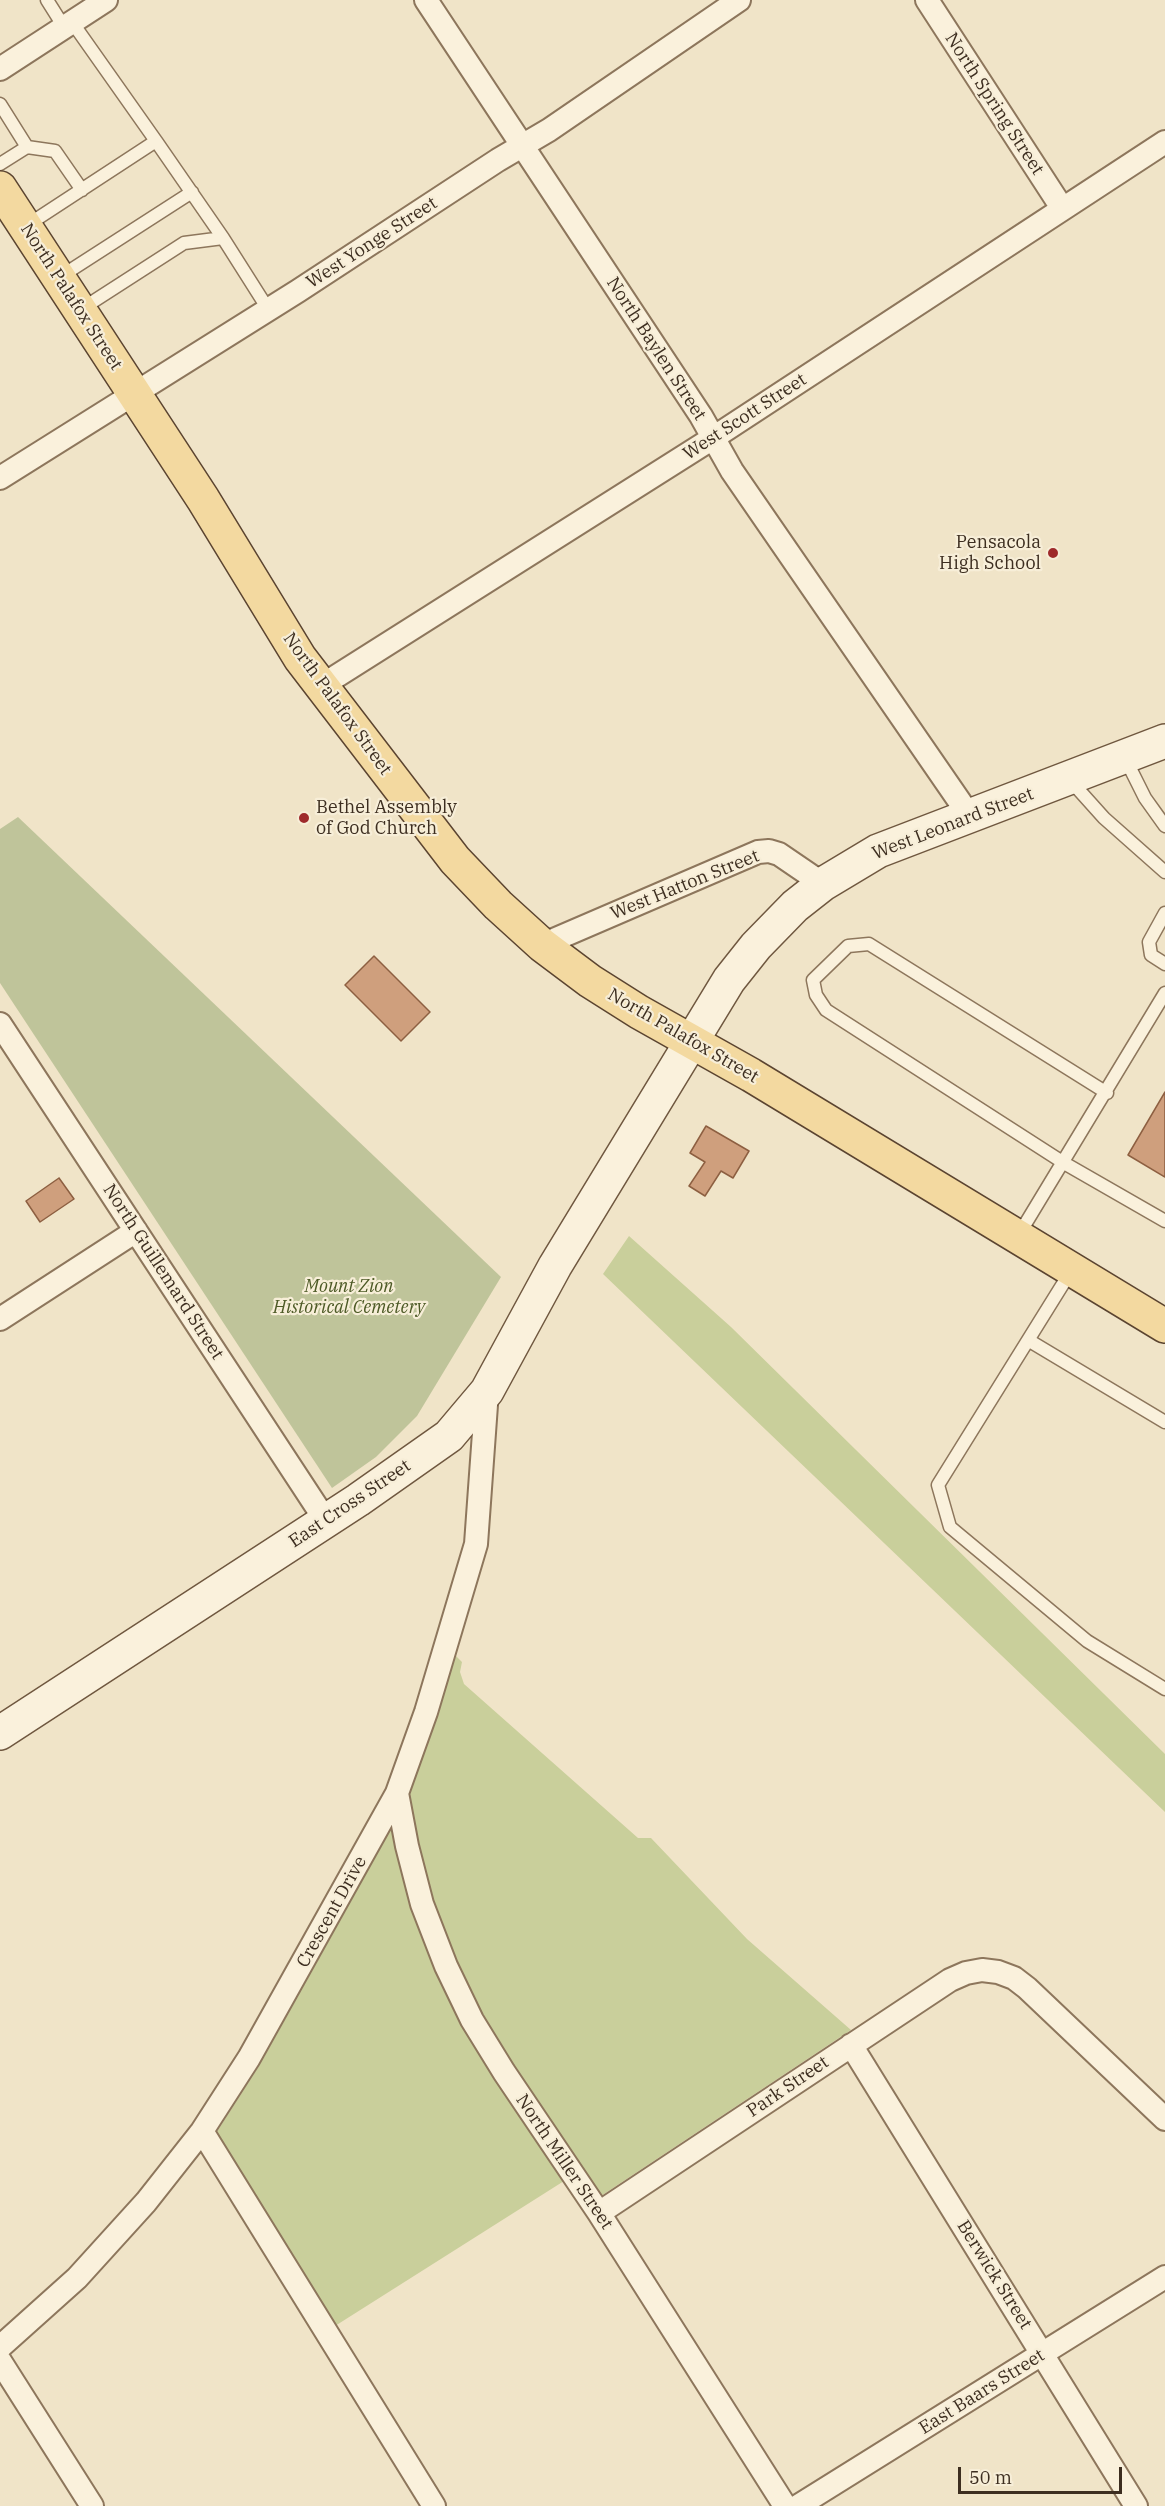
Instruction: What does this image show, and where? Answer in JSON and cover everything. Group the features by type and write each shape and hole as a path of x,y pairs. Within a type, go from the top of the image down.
{"main road":[{"name":"North Palafox Street","path":"0,188 203,500 294,649 455,860 498,905 542,945 590,981 1165,1326"}],"street":[{"path":"0,69 106,0"},
{"name":"North Baylen Street","path":"426,0 701,416 732,471 969,815"},
{"name":"West Yonge Street","path":"0,478 549,130 739,0"},
{"name":"North Spring Street","path":"927,0 1062,208"},
{"name":"West Scott Street","path":"321,686 713,438 1165,142"},
{"name":"West Leonard Street","path":"606,1184 729,981 756,946 795,906 824,884 878,851 1165,741"},
{"name":"West Hatton Street","path":"542,945 758,852 769,851 779,854 824,884"},
{"name":"North Guillemard Street","path":"0,1024 326,1521"},
{"name":"East Cross Street","path":"0,1733 326,1521 449,1436 487,1391 548,1278 606,1184"},
{"path":"0,1318 136,1231"},
{"name":"Crescent Drive","path":"0,2347 77,2278 146,2202 202,2131 249,2058 397,1793 426,1712 476,1544 487,1391"},
{"name":"North Miller Street","path":"397,1793 406,1846 422,1904 446,1966 472,2020 504,2072 599,2213 785,2506"},
{"name":"Park Street","path":"599,2213 851,2045 950,1980 966,1972 982,1970 1006,1975 1027,1988 1165,2119"},
{"name":"Berwick Street","path":"851,2045 1136,2506"},
{"path":"202,2131 434,2506"},
{"name":"East Baars Street","path":"798,2506 1165,2277"},
{"path":"0,2361 92,2506"}],"lane":[{"path":"47,0 156,141 223,238 268,309"},
{"path":"0,104 27,147"},
{"path":"25,226 156,141"},
{"path":"0,164 27,147 55,151 82,190"},
{"path":"59,278 192,192"},
{"path":"80,310 184,243 223,238"},
{"path":"1124,757 1145,798 1163,820"},
{"path":"1068,779 1104,818 1165,872"},
{"path":"1165,913 1149,942 1151,955 1165,964"},
{"path":"1107,1093 870,944 848,946 813,980 816,995 826,1010 1064,1163 1165,1221"},
{"path":"1018,1237 1107,1093 1165,993"},
{"path":"1071,1269 938,1485 950,1527 1087,1641 1165,1689"},
{"path":"1028,1340 1165,1422"}],"green space":[{"name":"Mount Zion Historical Cemetery","path":"18,817 501,1277 417,1416 376,1457 332,1488 0,983 0,829"},
{"path":"629,1236 731,1327 1165,1754 1165,1812 603,1274"},
{"path":"456,1656 462,1662 460,1672 464,1684 638,1838 651,1838 747,1939 851,2030 601,2196 512,2065 482,2015 456,1962 433,1901 417,1844 409,1795"},
{"path":"392,1827 411,1906 436,1972 463,2026 564,2181 335,2326 216,2133 259,2066"}],"building":[{"path":"374,956 430,1012 401,1041 345,985"},
{"path":"1165,1092 1165,1177 1128,1155"},
{"path":"706,1126 749,1151 733,1178 721,1171 705,1196 689,1186 705,1162 690,1153"},
{"path":"59,1178 74,1199 40,1222 26,1201"}],"place":[{"name":"Pensacola High School","path":"1053,553"},
{"name":"Bethel Assembly of God Church","path":"304,818"}]}
